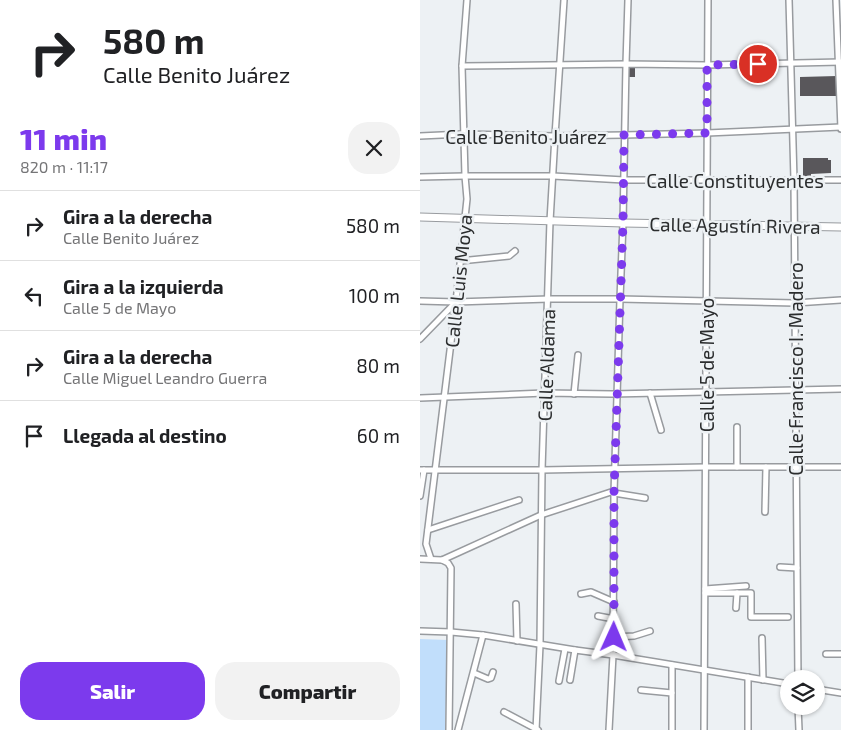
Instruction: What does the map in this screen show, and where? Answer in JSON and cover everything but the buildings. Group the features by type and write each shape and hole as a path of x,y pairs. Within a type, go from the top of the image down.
{"main road":[{"name":"Calle Agustín Rivera","path":"420,216 623,223 841,227"}],"street":[{"name":"Calle Luis Moya","path":"430,559 426,544 467,199 463,134 462,66 467,0"},
{"name":"Calle Aldama","path":"537,730 542,470 550,221 564,0"},
{"path":"609,730 614,637 614,492 628,0"},
{"name":"Calle 5 de Mayo","path":"704,730 708,0"},
{"name":"Calle Francisco I. Madero","path":"789,0 794,180 798,670"},
{"path":"836,0 840,62 841,128"},
{"path":"462,66 560,64 707,65 840,62"},
{"name":"Calle Benito Juárez","path":"420,136 463,134 624,135 841,128"},
{"name":"Calle Constituyentes","path":"420,177 553,176 624,180 841,180"},
{"path":"460,261 509,256 515,251"},
{"path":"420,301 620,299 794,303 841,300"},
{"path":"420,339 456,302"},
{"path":"574,394 578,355"},
{"path":"420,398 545,393 618,394 841,389"},
{"path":"650,393 661,430"},
{"path":"737,427 737,467"},
{"path":"765,512 766,467"},
{"path":"420,496 422,470 841,467"},
{"path":"442,560 541,516 614,492 645,498"},
{"path":"428,530 518,500"},
{"path":"420,559 442,560 448,563 451,568 449,730"},
{"path":"780,568 797,568"},
{"path":"705,591 746,586"},
{"path":"705,591 751,593 751,617 788,618"},
{"path":"581,594 591,592 614,602"},
{"path":"736,608 737,593"},
{"path":"516,604 517,641"},
{"path":"598,616 614,619"},
{"path":"420,631 483,636 780,683"},
{"path":"614,637 634,636 650,631"},
{"path":"458,730 483,636"},
{"path":"762,638 763,680"},
{"path":"559,681 565,649"},
{"path":"570,680 575,650"},
{"path":"826,654 841,654"},
{"path":"672,665 672,730"},
{"path":"474,674 490,678 493,672"},
{"path":"748,677 748,730"},
{"path":"641,690 672,693"},
{"path":"825,690 841,693"},
{"path":"504,712 537,730"},
{"path":"798,715 799,730"}],"shaded area":[{"path":"420,639 448,640 445,730 420,730"}],"route":[{"path":"614,637 614,493 624,135 707,133 707,65 758,64"}]}
